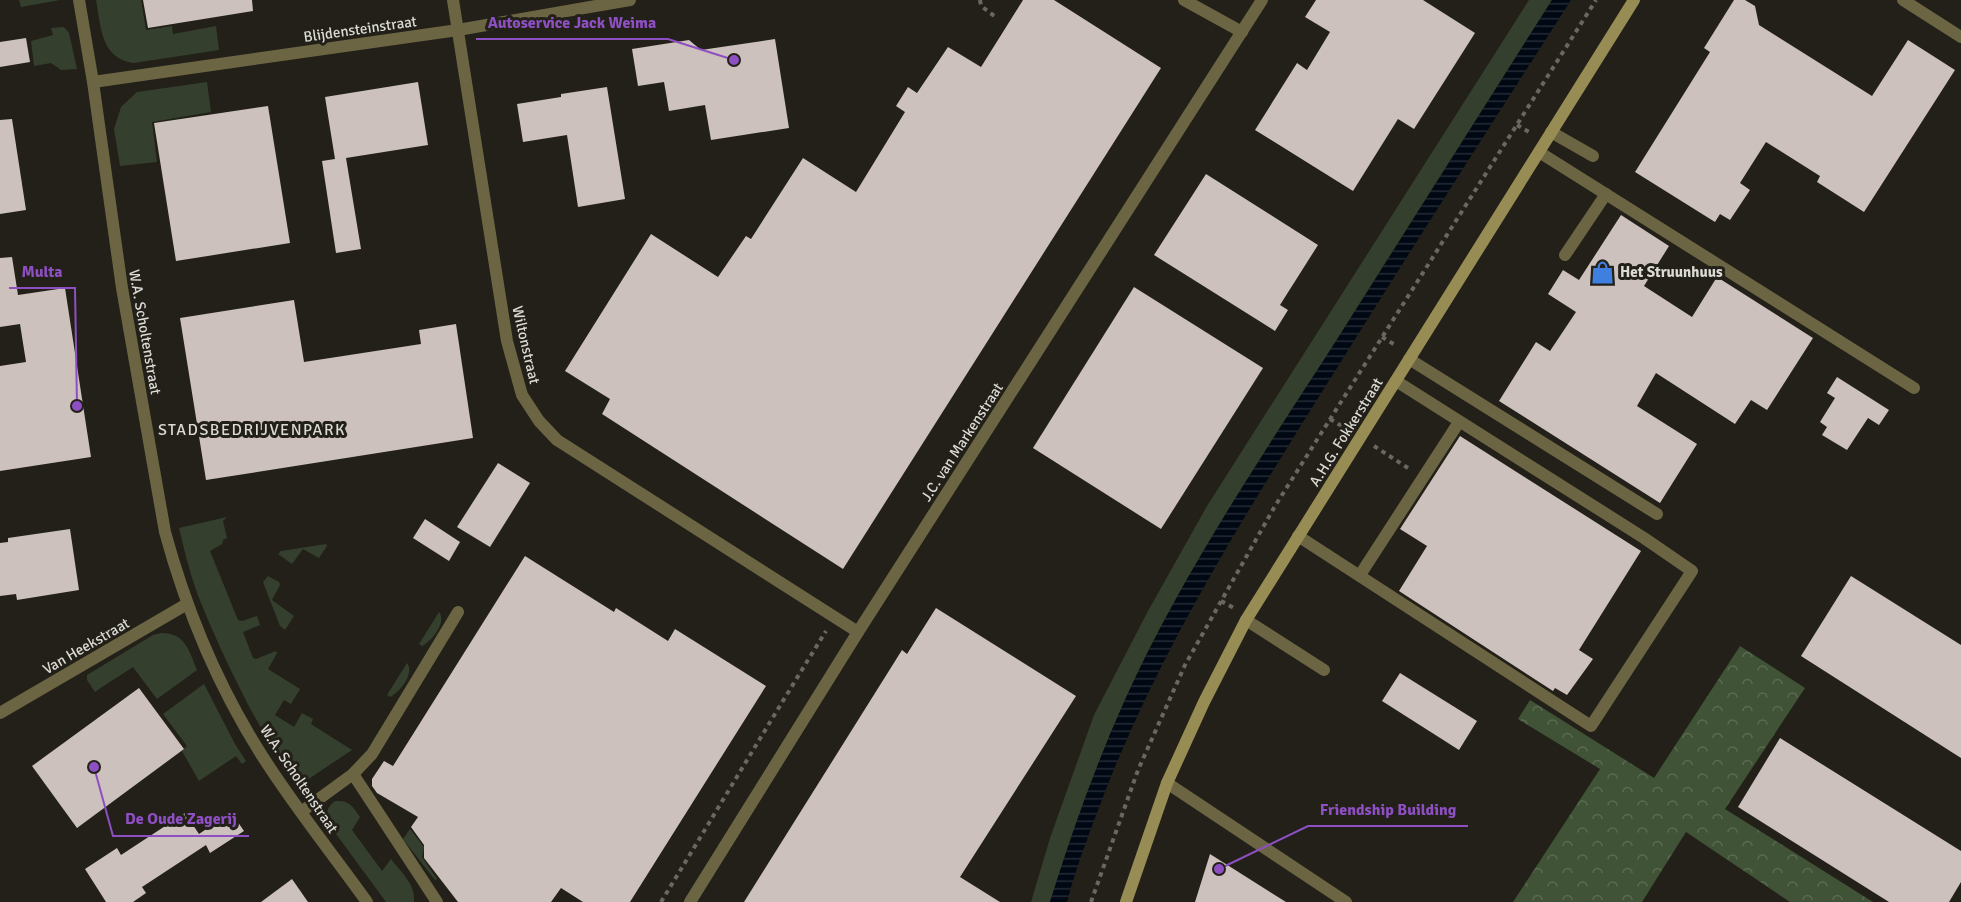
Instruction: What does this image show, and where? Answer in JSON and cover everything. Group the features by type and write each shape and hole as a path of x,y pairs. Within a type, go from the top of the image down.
{"street":[{"name":"W.A. Scholtenstraat","path":"79,0 122,288 165,532 187,604 223,686 261,754 367,902"},
{"name":"Wiltonstraat","path":"453,0 507,341 522,395 539,421 557,440 858,632"},
{"name":"Blijdensteinstraat","path":"93,82 458,30 630,0"},
{"path":"1184,0 1242,32"},
{"name":"J.C. van Markenstraat","path":"690,902 858,632 1262,0"},
{"name":"A.H.G. Fokkerstraat","path":"1126,902 1167,783 1204,702 1246,620 1634,0"},
{"path":"1903,0 1961,37"},
{"path":"1551,132 1593,156"},
{"path":"1539,152 1914,388"},
{"path":"1565,255 1606,194"},
{"path":"1409,359 1657,514"},
{"path":"1298,536 1591,726 1692,571 1644,538 1395,381"},
{"path":"1360,575 1459,422"},
{"name":"Van Heekstraat","path":"0,713 187,604"},
{"path":"301,812 353,774 372,754 458,612"},
{"path":"1246,620 1323,670"},
{"path":"353,774 436,902"},
{"path":"1167,783 1346,902"}],"path":[{"path":"981,0 981,6 997,18"},
{"name":"A.H.G. Fokkerstraat","path":"1091,902 1138,770 1185,665 1275,506 1596,0"},
{"path":"1517,125 1530,133"},
{"path":"1382,337 1395,345"},
{"path":"661,902 746,763 759,737 835,617"}],"green space":[{"path":"19,0 60,0 21,7"},
{"path":"96,0 141,0 146,30 172,26 173,34 216,26 219,50 134,63 123,60 115,55 104,40"},
{"path":"1529,0 1552,0 1191,572 1145,658 1113,726 1084,801 1050,902 1031,902 1050,838 1094,715 1148,611 1207,506"},
{"path":"64,27 69,33 77,69 61,70 51,63 34,66 31,41 53,35 51,28"},
{"path":"207,82 211,112 152,122 157,162 120,166 114,129 121,107 137,92"},
{"path":"227,517 223,521 227,538 210,551 238,620 242,621 257,616 260,625 243,632 253,658 256,659 276,651 268,669 300,689 291,704 284,700 275,715 294,727 302,713 313,719 311,724 352,750 304,782 291,772 276,752 243,695 214,634 191,575 179,528"},
{"path":"326,544 319,558 303,549 292,564 278,554 281,551"},
{"path":"268,576 280,585 272,600 294,616 285,630 280,626 263,582"},
{"path":"439,612 440,626 434,636 422,646 419,644"},
{"path":"161,633 176,636 185,644 197,670 157,699 133,667 95,692 87,680 87,675 153,635"},
{"path":"1740,646 1805,688 1725,809 1873,902 1790,902 1686,832 1642,902 1513,902 1600,769 1518,719 1530,700 1654,778"},
{"path":"407,663 408,677 402,687 390,697 387,695"},
{"path":"204,684 246,761 242,764 236,756 199,781 182,751 187,746 163,714"},
{"path":"335,801 347,802 355,809 360,817 352,830 382,871 391,859 410,884 414,902 386,902 328,823 327,811"},
{"path":"410,829 424,847 422,857 437,879 435,880 403,839"}],"shaded area":[{"path":"1552,0 1571,0 1333,373 1220,559 1171,649 1126,741 1090,831 1067,902 1050,902 1103,751 1147,653 1172,605 1255,466"}],"building":[{"path":"143,0 252,0 253,11 148,28"},
{"path":"1023,0 1054,0 1161,68 843,569 602,414 610,399 565,371 651,234 718,277 746,236 751,239 803,158 856,192 905,112 896,106 908,87 917,93 948,47 981,67"},
{"path":"1316,0 1423,0 1475,33 1414,129 1398,119 1353,191 1255,130 1297,63 1307,70 1330,32 1305,17"},
{"path":"1734,0 1745,0 1755,6 1759,25 1872,96 1908,40 1955,70 1864,212 1817,182 1820,176 1766,142 1740,183 1750,190 1730,220 1720,214 1715,222 1635,172 1710,52 1704,48"},
{"path":"26,38 30,62 0,67 0,42"},
{"path":"775,39 789,128 711,140 705,105 669,111 664,82 638,86 632,49 689,40 701,50"},
{"path":"418,82 428,145 346,158 361,249 336,253 322,161 335,159 325,97"},
{"path":"607,87 625,199 578,207 567,135 523,142 517,104"},
{"path":"268,106 290,243 176,261 154,123"},
{"path":"12,119 26,210 0,214 0,120"},
{"path":"1206,174 1318,245 1280,305 1288,310 1275,331 1154,255"},
{"path":"1621,215 1669,246 1644,286 1692,317 1717,277 1813,338 1767,410 1751,400 1735,424 1656,373 1637,406 1697,444 1660,503 1499,401 1536,342 1550,351 1576,312 1548,294 1563,270 1579,280"},
{"path":"12,257 18,295 65,288 91,457 0,471 0,366 26,362 20,324 0,327 0,258"},
{"path":"1134,287 1263,368 1161,529 1033,448"},
{"path":"294,300 304,362 421,344 419,330 456,324 473,438 206,480 180,318"},
{"path":"1837,377 1889,410 1879,425 1868,418 1847,450 1822,435 1827,427 1820,422 1835,398 1827,393"},
{"path":"1460,436 1641,551 1579,650 1593,659 1567,695 1555,688 1553,691 1399,591 1427,546 1400,529"},
{"path":"498,463 530,483 490,547 457,527"},
{"path":"425,519 460,542 449,561 413,538"},
{"path":"70,529 79,590 17,600 16,594 0,596 0,543 8,542 8,538"},
{"path":"525,556 614,612 616,608 668,641 675,629 766,686 630,902 583,902 561,888 551,902 458,902 424,858 424,845 411,827 418,817 377,793 372,786 372,779 384,761 393,766"},
{"path":"1851,576 1961,645 1961,758 1801,656"},
{"path":"936,608 1076,696 960,877 1000,902 744,902 902,650 907,654"},
{"path":"1400,673 1477,721 1459,750 1382,701"},
{"path":"139,688 184,749 77,828 32,766"},
{"path":"1780,738 1961,851 1961,882 1949,902 1889,902 1738,807"},
{"path":"231,812 244,831 210,853 206,845 142,887 146,893 133,902 106,902 85,869 117,848 121,855 185,813 199,834"},
{"path":"1210,854 1286,902 1195,902"},
{"path":"292,879 308,902 261,902"}],"place":[{"name":"Autoservice Jack Weima","path":"734,60"},
{"name":"Het Struunhuus","path":"1602,272"},
{"name":"Multa","path":"77,406"},
{"name":"De Oude Zagerij","path":"94,767"},
{"name":"Friendship Building","path":"1219,869"}],"district":[{"name":"STADSBEDRIJVENPARK","path":"252,429"}]}
